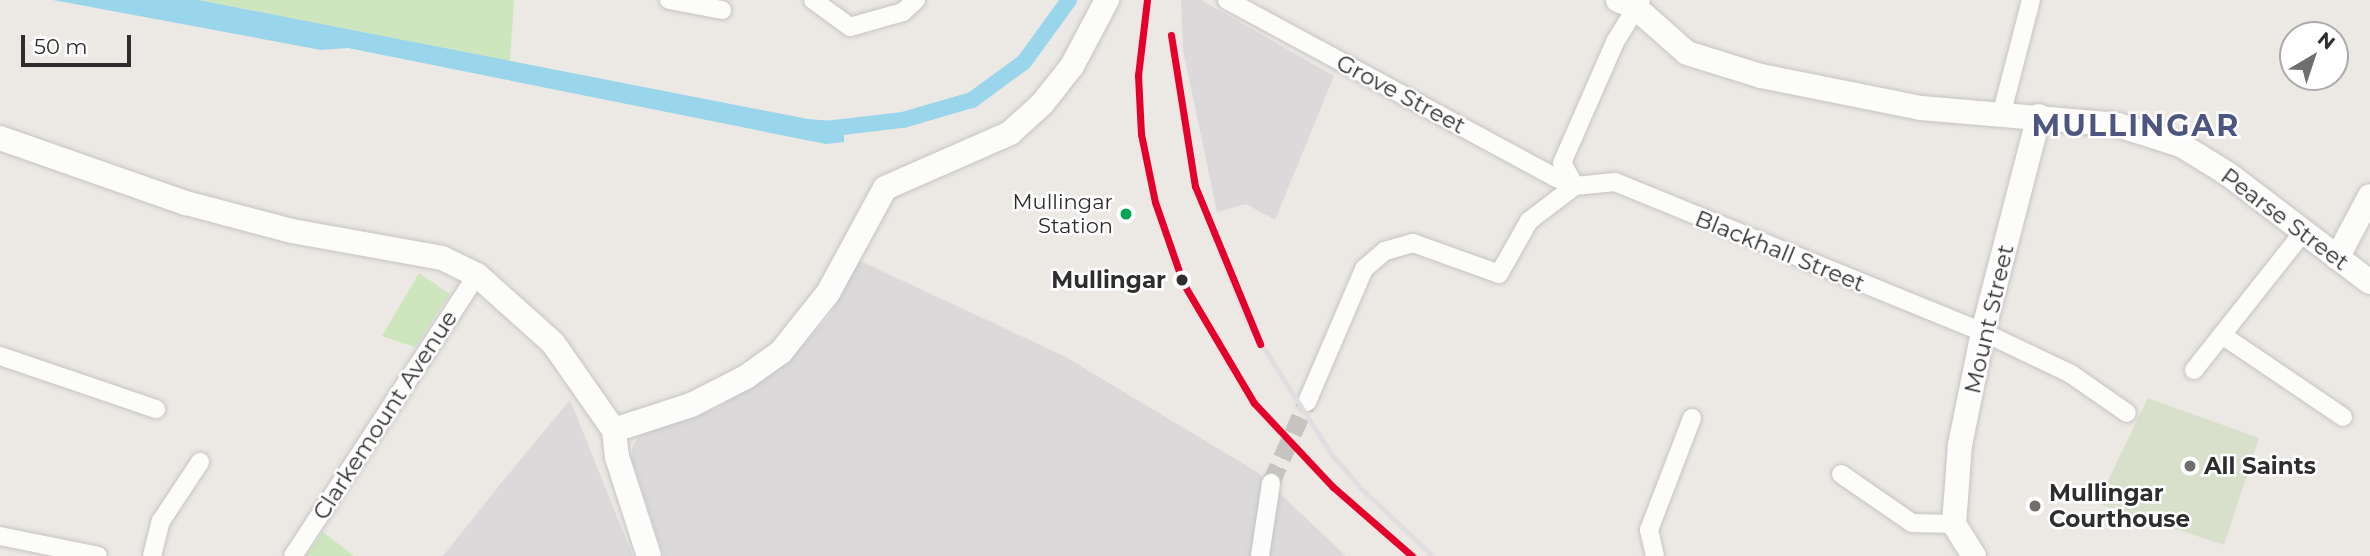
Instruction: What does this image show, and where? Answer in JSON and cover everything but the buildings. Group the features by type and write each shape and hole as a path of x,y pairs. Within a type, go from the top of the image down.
{"street":[{"path":"669,0 722,10"},
{"path":"813,0 850,27 903,12 916,0"},
{"path":"614,430 691,405 746,377 781,352 828,293 885,188 1010,133 1042,104 1072,66 1107,0"},
{"name":"Grove Street","path":"1227,0 1575,186"},
{"path":"2002,112 2031,0"},
{"path":"1307,402 1364,269 1385,251 1413,243 1499,274 1530,221 1575,186 1562,163 1631,2"},
{"name":"Pearse Street","path":"1631,2 1687,53 1761,76 1921,108 2002,112 2118,125 2181,145 2304,231 2370,282"},
{"name":"Mount Street","path":"1954,524 1960,445 1983,332 2039,116"},
{"path":"0,138 186,203 292,231 442,258 477,275 553,343 614,430 617,457 642,552"},
{"name":"Blackhall Street","path":"1575,186 1615,182 1983,332 2071,374 2127,413"},
{"path":"2337,258 2370,196"},
{"path":"2194,370 2304,231"},
{"name":"Clarkemount Avenue","path":"293,556 477,275"},
{"path":"2222,335 2343,417"},
{"path":"0,356 156,410"},
{"path":"1655,556 1649,530 1692,418"},
{"path":"152,556 161,521 200,462"},
{"path":"1842,474 1912,523 1954,524 1974,556"},
{"path":"1260,556 1271,483"},
{"path":"0,536 30,550 98,556"}],"shaded area":[{"path":"1181,0 1201,0 1334,76 1275,220 1246,204 1217,212 1183,50"},
{"path":"858,260 1064,356 1257,472 1346,556 664,556 631,457 633,445 640,435 716,409 786,362 829,317"},
{"path":"570,400 633,556 443,556 502,482"}],"green space":[{"path":"199,0 514,0 510,61"},
{"path":"419,273 450,294 415,347 382,336"},
{"path":"2148,398 2259,438 2224,545 2097,503"},
{"path":"323,532 354,556 306,556"}],"water":[{"path":"53,0 199,0 808,119 844,122 844,142 826,144 348,48 321,50"}],"waterway":[{"path":"825,129 903,120 972,100 1024,62 1069,0"}],"tunnel":[{"path":"1271,483 1307,402"}],"railway":[{"path":"1171,33 1195,186 1247,321 1330,452 1360,487 1433,556"}],"transit line":[{"path":"1147,0 1138,75 1141,134 1155,202 1183,283 1254,403 1333,487 1412,556"},
{"path":"1171,35 1195,186 1260,344"}],"place":[{"name":"Mullingar Station","path":"1126,214"},
{"name":"Mullingar","path":"1182,280"},
{"name":"All Saints","path":"2190,466"},
{"name":"Mullingar Courthouse","path":"2035,506"}],"district":[{"name":"MULLINGAR","path":"2136,126"}]}
